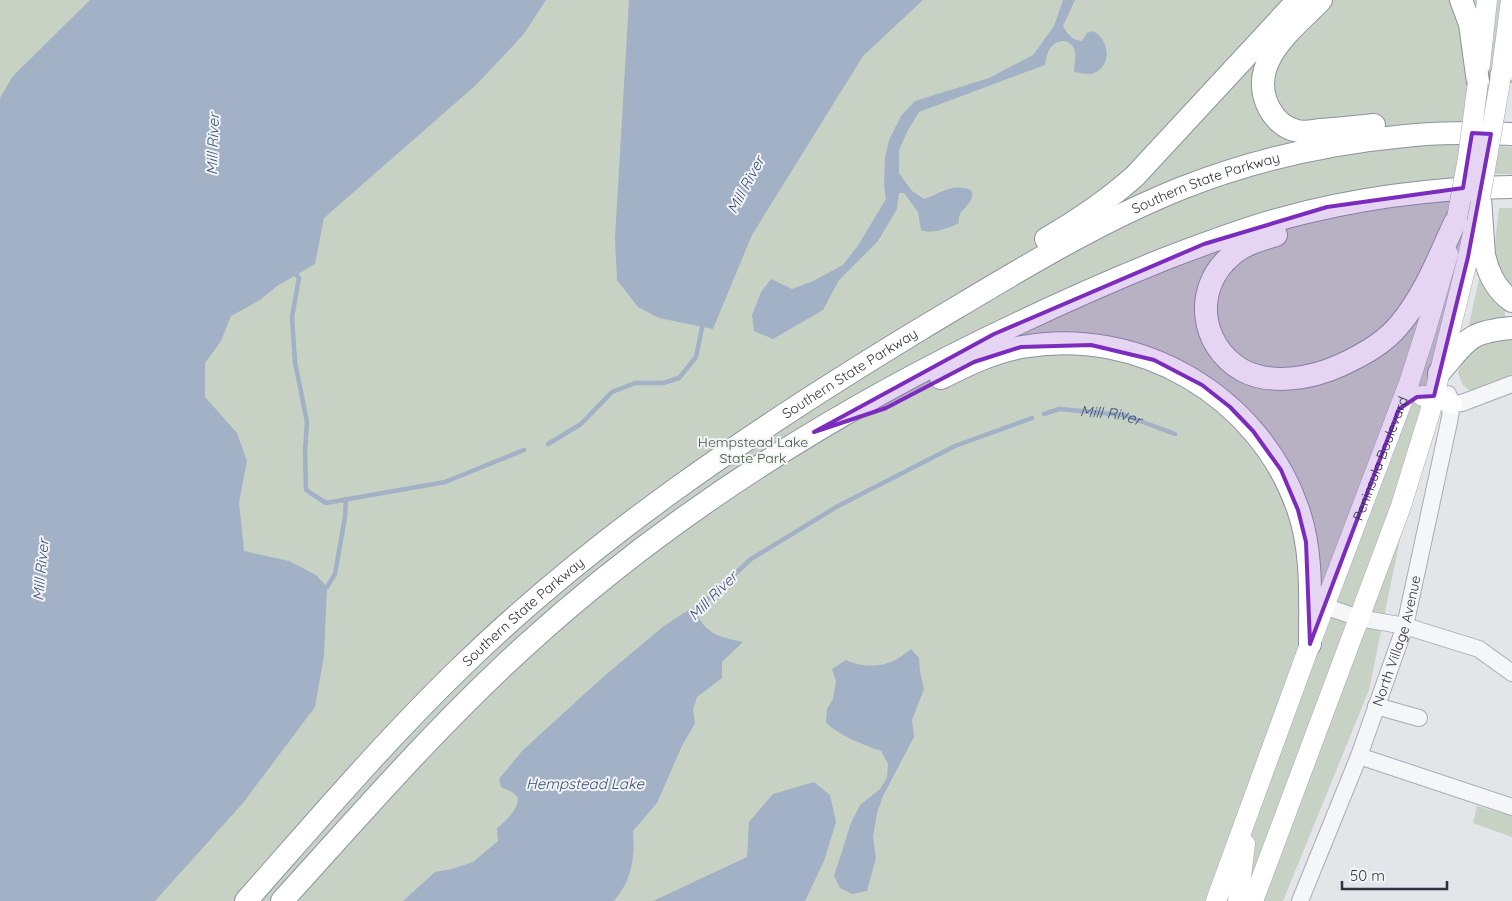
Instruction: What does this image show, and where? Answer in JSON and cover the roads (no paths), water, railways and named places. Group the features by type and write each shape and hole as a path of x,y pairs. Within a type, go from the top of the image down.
{"highway":[{"path":"866,363 944,298 1062,230 1124,185 1146,164 1298,0"},
{"path":"1321,0 1279,44 1266,66 1263,84 1266,102 1272,112 1285,126 1300,132 1433,120 1512,134"},
{"path":"1461,0 1470,24 1478,82"},
{"name":"Southern State Parkway","path":"246,901 353,781 459,669 536,600 612,536 681,485 779,418 959,306 1085,234 1138,207 1185,187 1234,170 1306,151 1356,142 1407,136 1463,133 1512,134"},
{"name":"Southern State Parkway","path":"282,901 446,722 526,644 604,578 658,536 728,486 858,406 1040,312 1133,272 1228,235 1278,219 1345,204 1403,194 1466,188 1512,187"},
{"path":"1403,194 1335,221 1256,241 1233,254 1221,265 1212,279 1206,301 1209,330 1222,352 1236,366 1243,370 1272,378 1296,377 1322,372 1360,355 1391,333 1411,310 1429,279 1457,218"},
{"path":"1480,198 1486,263 1494,282 1507,298 1512,301"},
{"path":"1439,373 1459,348 1470,338 1487,330 1512,328"},
{"path":"814,432 886,408 974,362 988,356 1022,347 1077,344 1107,347 1154,360 1186,375 1217,396 1242,418 1268,451 1287,483 1298,510 1318,604 1310,644"}],"main road":[{"name":"Peninsula Boulevard","path":"1318,604 1399,409 1426,330 1450,247 1468,158 1488,0"},
{"path":"1253,901 1401,506 1428,421 1443,400 1439,373 1468,257 1506,69 1511,0"},
{"path":"1399,409 1405,402 1417,396 1423,395 1443,400"},
{"path":"1216,901 1310,644"},
{"path":"1238,901 1252,800"},
{"path":"1264,901 1284,819"}],"street":[{"path":"1443,400 1462,403 1512,384"},
{"name":"North Village Avenue","path":"1300,901 1359,756 1405,626 1424,541 1443,400"},
{"path":"1318,604 1359,618 1405,626 1479,650 1512,673"},
{"path":"1376,706 1419,718"},
{"path":"1359,756 1512,807"}],"water":[{"path":"90,0 546,0 523,35 476,85 324,218 315,264 277,286 260,300 231,316 221,341 205,363 205,397 237,433 247,461 239,502 244,551 289,561 316,575 327,587 324,656 315,707 243,803 155,901 0,901 0,98 13,76"},
{"path":"629,0 923,0 863,56 752,235 713,329 659,318 638,307 617,280 615,238"},
{"path":"1063,0 1075,0 1063,26 1073,38 1082,41 1087,33 1093,31 1103,40 1107,52 1104,64 1100,69 1092,74 1074,72 1075,54 1073,48 1068,42 1061,41 1054,44 1050,49 1045,65 919,112 908,130 899,150 899,173 912,191 924,199 952,188 971,190 971,199 960,214 959,223 945,229 930,232 921,230 918,212 904,193 899,193 897,209 878,241 839,280 823,310 773,339 754,331 752,315 761,292 771,279 792,289 813,281 843,265 859,244 886,199 884,186 885,158 889,140 901,116 915,101 989,78 1033,55 1054,26"},
{"name":"Hempstead Lake","path":"690,609 695,610 703,624 714,633 743,642 722,662 722,678 697,697 693,709 695,723 682,746 657,803 633,831 633,859 631,868 625,885 614,901 403,901 435,872 473,862 498,841 497,828 514,811 518,798 514,793 501,787 499,779 523,750 603,677 664,626"},
{"path":"911,649 919,658 924,689 912,720 914,737 883,796 877,813 873,837 876,858 867,891 852,894 840,888 834,876 851,823 860,805 880,789 887,778 888,764 881,751 859,743 831,727 826,722 827,709 833,699 836,681 832,669 846,660 868,666 885,664 896,660"},
{"path":"814,782 830,795 836,822 824,861 805,901 653,901 747,857 749,822 773,794"}],"waterway":[{"name":"Mill River","path":"293,271 299,278 292,317 295,362 307,422 305,452 306,490 326,503 445,482 524,450"},
{"name":"Mill River","path":"548,444 581,424 612,392 635,383 663,383 679,378 696,357 703,323"},
{"name":"Mill River","path":"1044,414 1059,409 1124,415 1175,434"},
{"name":"Mill River","path":"692,614 751,559 838,506 955,446 1032,418"},
{"path":"327,587 335,574 345,517 346,499"}],"park label":[{"name":"Hempstead Lake State Park","path":"753,450"}]}
